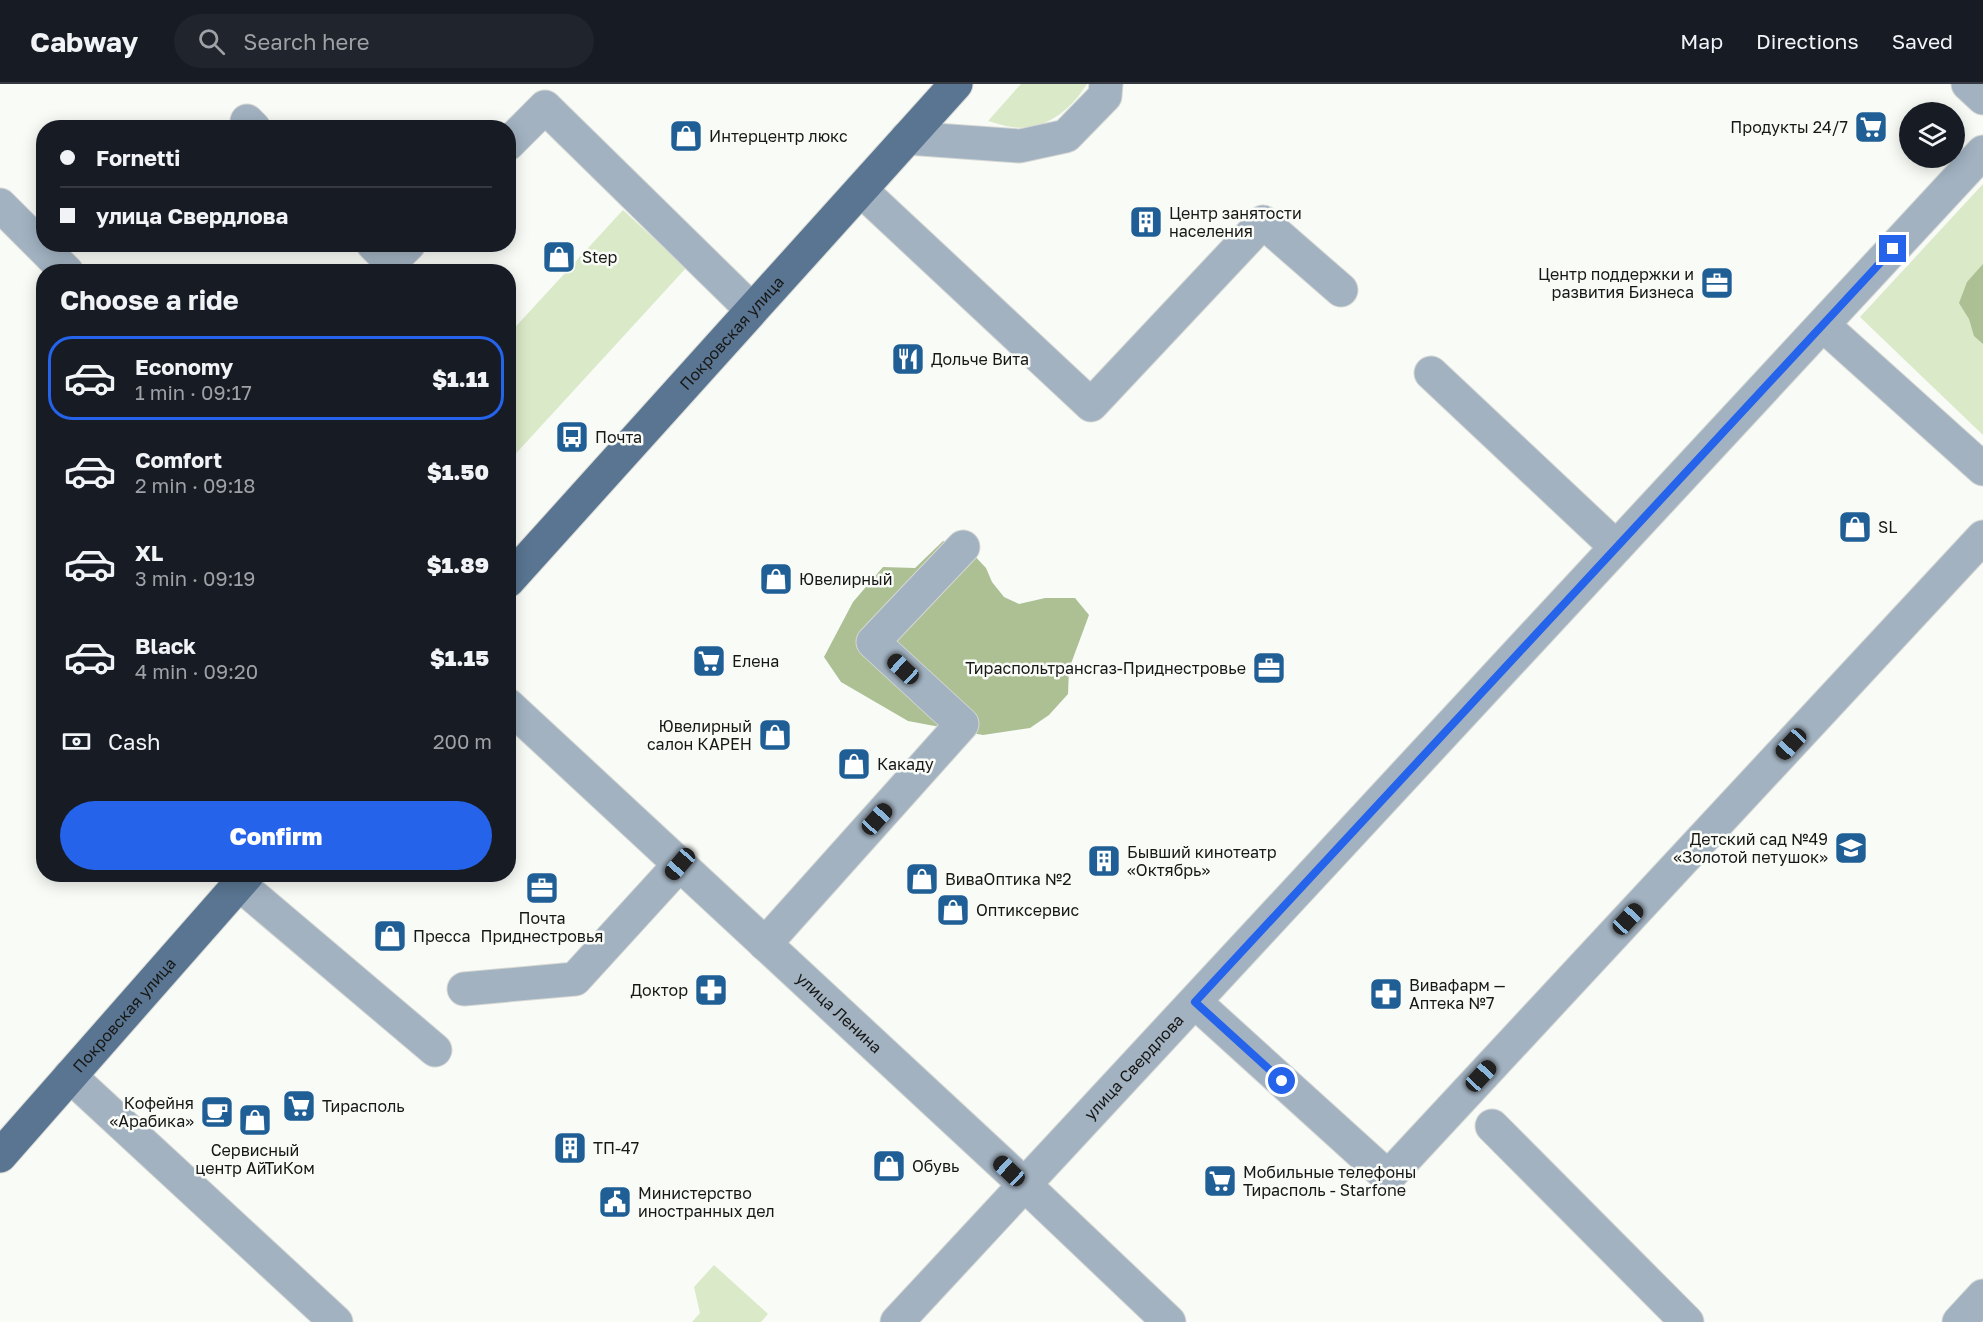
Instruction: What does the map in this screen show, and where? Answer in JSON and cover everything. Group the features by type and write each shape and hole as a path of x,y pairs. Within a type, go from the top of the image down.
{"main road":[{"name":"Покровская улица","path":"516,572 956,84"},
{"name":"Покровская улица","path":"0,1156 241,882"}],"street":[{"path":"907,138 1020,146 1066,136 1105,96 1106,84"},
{"path":"1968,84 1983,98"},
{"path":"516,136 545,107 752,310"},
{"name":"улица Свердлова","path":"897,1322 1983,152"},
{"path":"861,189 1091,405 1263,222 1341,290"},
{"path":"0,206 36,241"},
{"path":"47,252 59,264"},
{"path":"381,252 391,262 401,252"},
{"path":"1822,325 1983,469"},
{"path":"1431,374 1616,547"},
{"path":"1195,1002 1388,1177 1983,537"},
{"path":"765,944 962,724 873,642 963,547"},
{"name":"улица Ленина","path":"516,712 1025,1185 1169,1322"},
{"path":"464,989 575,979 680,864"},
{"path":"247,882 435,1050"},
{"path":"70,1076 336,1322"},
{"path":"1492,1126 1687,1322"},
{"path":"1959,1322 1983,1296"}],"green space":[{"path":"1021,84 1087,84 1065,110 1046,122 1024,128 1009,127 988,121"},
{"path":"1983,184 1983,435 1860,317"},
{"path":"623,210 686,268 516,453 516,326"},
{"path":"1983,264 1983,344 1974,336 1969,319 1959,303 1967,282"},
{"path":"943,541 971,552 986,568 992,582 1004,597 1019,604 1045,598 1075,598 1089,615 1069,669 1068,694 1049,715 1030,728 983,735 908,721 841,682 824,657 853,602 883,567 915,568"},
{"path":"714,1265 768,1314 761,1322 692,1322 700,1313 694,1287"}],"place":[{"name":"Продукты 24/7","path":"1871,127"},
{"name":"Интерцентр люкс","path":"686,136"},
{"name":"Центр занятости населения","path":"1146,222"},
{"name":"Step","path":"559,257"},
{"name":"Центр поддержки и развития Бизнеса","path":"1717,283"},
{"name":"Дольче Вита","path":"908,359"},
{"name":"Почта","path":"572,437"},
{"name":"SL","path":"1855,527"},
{"name":"Ювелирный","path":"776,579"},
{"name":"Елена","path":"709,661"},
{"name":"Тираспольтрансгаз-Приднестровье","path":"1269,668"},
{"name":"Ювелирный салон КАРЕН","path":"775,735"},
{"name":"Какаду","path":"854,764"},
{"name":"Детский сад №49 «Золотой петушок»","path":"1851,848"},
{"name":"Бывший кинотеатр «Октябрь»","path":"1104,861"},
{"name":"ВиваОптика №2","path":"922,879"},
{"name":"Почта Приднестровья","path":"542,888"},
{"name":"Оптиксервис","path":"953,910"},
{"name":"Пресса","path":"390,936"},
{"name":"Доктор","path":"711,990"},
{"name":"Вивафарм — Аптека №7","path":"1386,994"},
{"name":"Тирасполь","path":"299,1106"},
{"name":"Кофейня «Арабика»","path":"217,1112"},
{"name":"Сервисный центр АйТиКом","path":"255,1120"},
{"name":"ТП-47","path":"570,1148"},
{"name":"Обувь","path":"889,1166"},
{"name":"Мобильные телефоны Тирасполь - Starfone","path":"1220,1181"},
{"name":"Министерство иностранных дел","path":"615,1202"}],"route":[{"path":"1282,1081 1195,1002 1893,249"}]}
